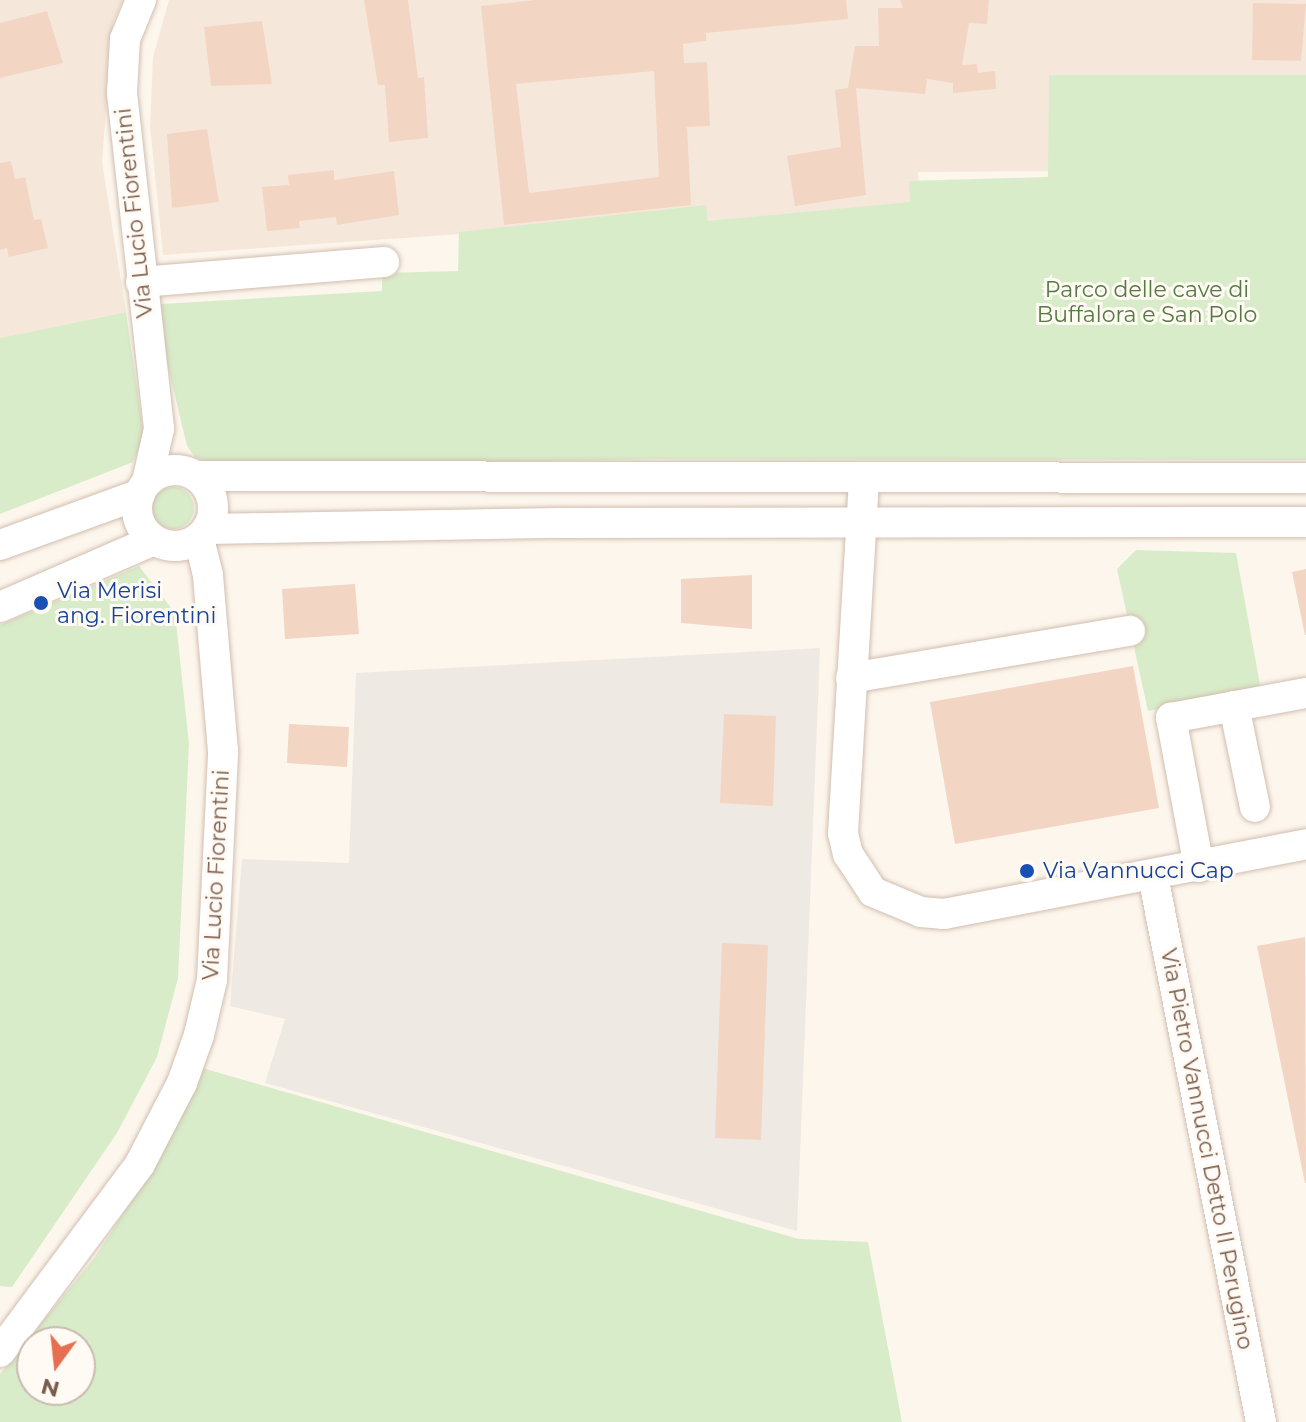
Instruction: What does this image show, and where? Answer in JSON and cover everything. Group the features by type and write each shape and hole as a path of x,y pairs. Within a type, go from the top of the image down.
{"street":[{"name":"Via Lucio Fiorentini","path":"141,0 125,39 122,93 159,429 143,488"},
{"path":"141,282 384,262"},
{"name":"Via Lucio Fiorentini","path":"159,429 190,474"},
{"path":"0,545 143,488 170,470 190,474 864,480 1306,478"},
{"path":"190,474 211,494 203,534"},
{"path":"864,480 843,833 848,854 873,892 921,912 944,914 1306,844"},
{"path":"143,488 138,519 159,543"},
{"path":"0,607 159,543 203,534 861,522 1306,522"},
{"name":"Via Lucio Fiorentini","path":"0,1352 140,1164 182,1083 199,1035 212,980 221,870 223,708 203,534"},
{"name":"Via Lucio Fiorentini","path":"159,543 193,582 213,626"},
{"path":"851,678 1130,631"},
{"path":"1199,867 1171,718 1306,693"},
{"path":"1234,706 1255,807"},
{"name":"Via Pietro Vannucci Detto Il Perugino","path":"1153,876 1261,1422"}],"shaded area":[{"path":"0,0 123,0 113,21 102,162 126,312 0,338"},
{"path":"169,0 1306,0 1306,75 1053,78 1052,171 918,172 927,367 461,234 163,255 150,127 153,57"},
{"path":"820,648 797,1231 265,1083 285,1019 230,1006 242,859 349,863 356,673"}],"green space":[{"name":"Parco delle cave di Buffalora e San Polo","path":"1049,75 1306,75 1306,460 651,459 216,467 195,457 187,446 154,308 161,304 382,291 382,273 458,271 459,232 706,205 708,221 910,202 909,181 1048,177"},
{"path":"126,312 144,436 133,462 0,514 0,338"},
{"path":"173,487 188,493 194,508 188,523 173,529 158,523 152,508 158,493"},
{"path":"1136,550 1236,553 1261,690 1148,711 1117,569"},
{"path":"139,566 175,613 189,744 178,978 157,1057 117,1133 12,1287 0,1286 0,625"},
{"path":"202,1068 799,1239 868,1242 902,1422 0,1422 0,1374 16,1354 16,1406 96,1406 96,1326 39,1326 95,1257 152,1169"}],"building":[{"path":"364,0 408,0 418,78 424,77 428,138 389,142 385,85 378,85"},
{"path":"535,0 846,0 848,19 706,33 706,41 683,44 684,63 707,62 710,126 687,127 691,205 504,225 481,6","holes":["654,71 659,177 529,193 516,84"]},
{"path":"900,0 989,0 987,24 969,23 962,65 977,64 978,73 995,71 996,89 953,93 953,83 927,79 925,94 856,88 866,195 795,206 787,156 841,147 835,90 848,88 855,46 879,46 878,8 903,8"},
{"path":"1253,3 1306,4 1301,61 1252,60"},
{"path":"47,11 63,63 0,78 0,23"},
{"path":"262,21 272,84 211,86 204,27"},
{"path":"207,129 219,202 172,208 167,134"},
{"path":"11,161 15,179 25,177 34,220 41,219 48,248 9,257 7,248 0,250 0,163"},
{"path":"334,170 334,180 394,171 399,215 337,225 336,217 299,221 300,228 267,231 262,187 289,185 288,175"},
{"path":"1306,569 1306,635 1305,635 1292,572"},
{"path":"752,575 752,629 681,623 681,579"},
{"path":"355,584 359,634 285,639 282,589"},
{"path":"1133,666 1159,808 955,844 930,702"},
{"path":"724,714 776,716 773,806 720,803"},
{"path":"289,724 349,727 347,767 287,763"},
{"path":"1305,937 1306,1183 1257,946"},
{"path":"722,943 768,945 761,1140 715,1138"}],"place":[{"name":"Via Merisi ang. Fiorentini","path":"41,603"},
{"name":"Via Vannucci Cap","path":"1027,871"}]}
